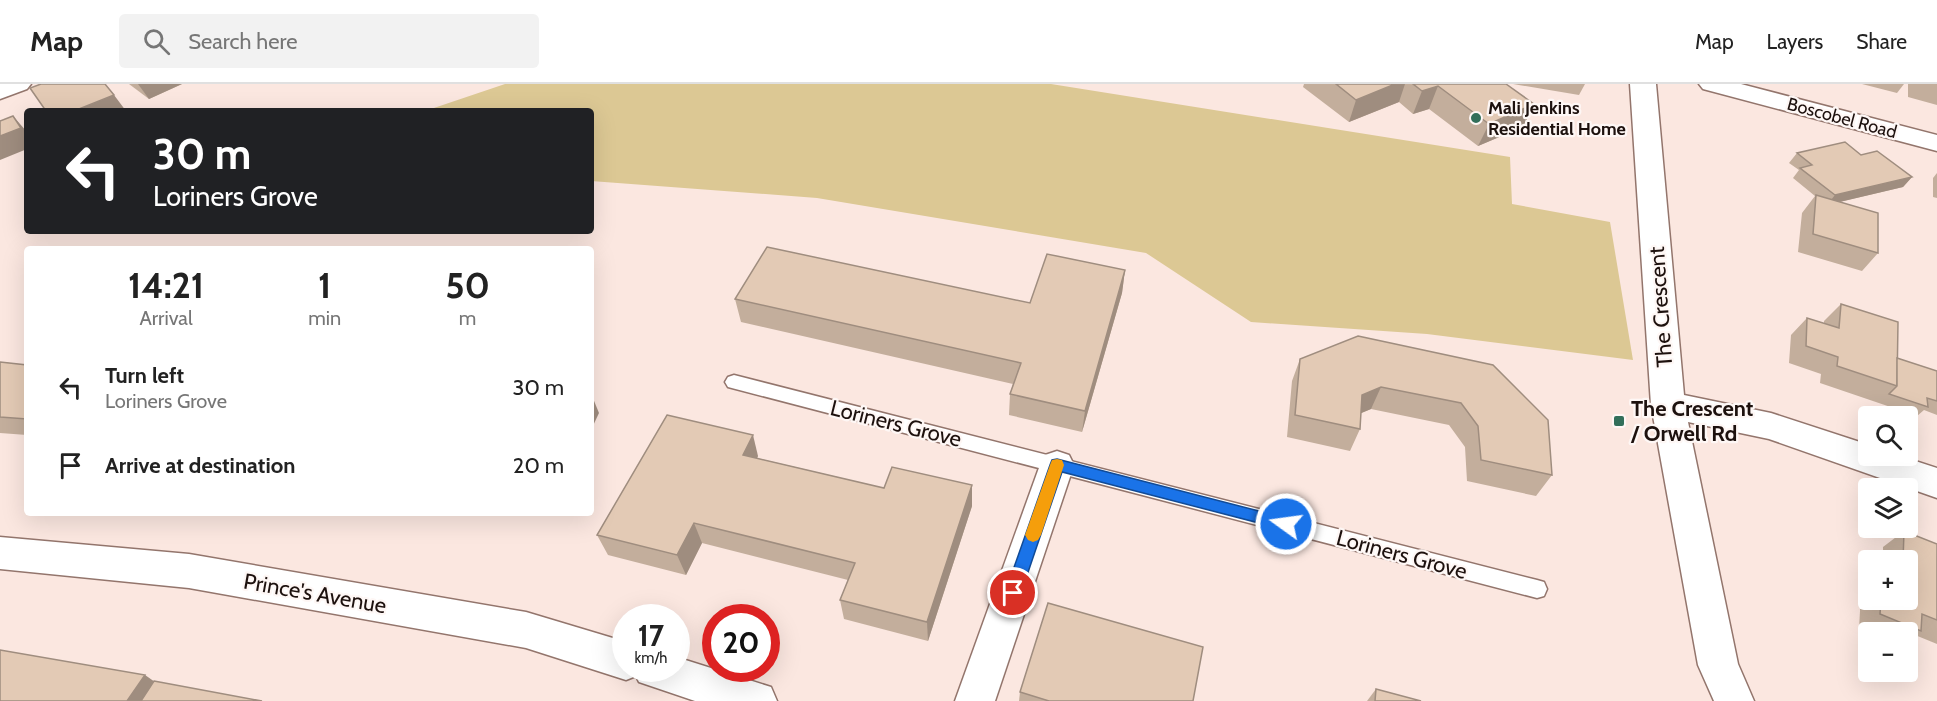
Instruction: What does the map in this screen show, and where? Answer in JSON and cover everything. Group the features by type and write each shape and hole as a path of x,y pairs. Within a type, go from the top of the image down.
{"street":[{"path":"0,91 18,84"},
{"name":"The Crescent","path":"1643,84 1668,405 1718,665 1734,701"},
{"name":"Boscobel Road","path":"1712,84 1937,143"},
{"path":"1668,405 1771,426 1937,483"},
{"path":"975,701 1057,465"},
{"name":"Prince's Avenue","path":"0,553 189,571 526,630 612,657"},
{"path":"690,680 758,701"}],"lane":[{"name":"Loriners Grove","path":"735,382 1537,589"}],"shaded area":[{"path":"505,84 1051,84 1510,157 1512,204 1610,222 1633,360 1427,334 1251,322 1146,253 817,198 594,181 594,108 434,108"}],"building":[{"path":"41,84 105,84 114,95 82,108 44,108 30,88"},
{"path":"1336,84 1395,84 1356,100"},
{"path":"1413,84 1506,84 1534,104 1489,124 1438,86 1422,91"},
{"path":"13,116 21,128 0,136 0,121"},
{"path":"1845,142 1861,155 1877,151 1912,177 1835,195 1800,168 1812,165 1797,153"},
{"path":"1816,195 1878,213 1878,253 1813,234"},
{"path":"767,247 1030,303 1047,254 1125,270 1085,411 1010,394 1021,363 735,299"},
{"path":"1841,304 1898,322 1897,386 1837,366 1838,357 1806,346 1807,318 1839,328"},
{"path":"1358,336 1493,365 1548,420 1552,475 1481,460 1478,426 1461,403 1381,387 1362,395 1360,429 1295,415 1300,359"},
{"path":"1897,358 1937,371 1937,401 1927,398 1928,407 1889,394 1897,386"},
{"path":"0,362 24,365 24,419 0,417"},
{"path":"667,415 753,435 743,455 884,488 892,467 972,485 927,622 840,600 855,563 694,523 677,555 597,535"},
{"path":"1918,537 1937,544 1937,620 1922,614 1921,631 1918,630 1918,622 1899,622 1880,614 1880,610 1918,610 1918,550 1903,550 1904,538"},
{"path":"1048,603 1203,647 1193,701 1049,701 1020,692"},
{"path":"0,650 145,675 127,701 0,701"},
{"path":"154,681 262,701 141,701"},
{"path":"1376,689 1421,701 1375,701"}],"slow traffic":[{"path":"1033,535 1057,465"}],"place":[{"name":"Mali Jenkins Residential Home","path":"1476,118"},
{"name":"The Crescent / Orwell Rd","path":"1619,421"}],"route":[{"path":"1013,593 1057,465 1286,524"}]}
